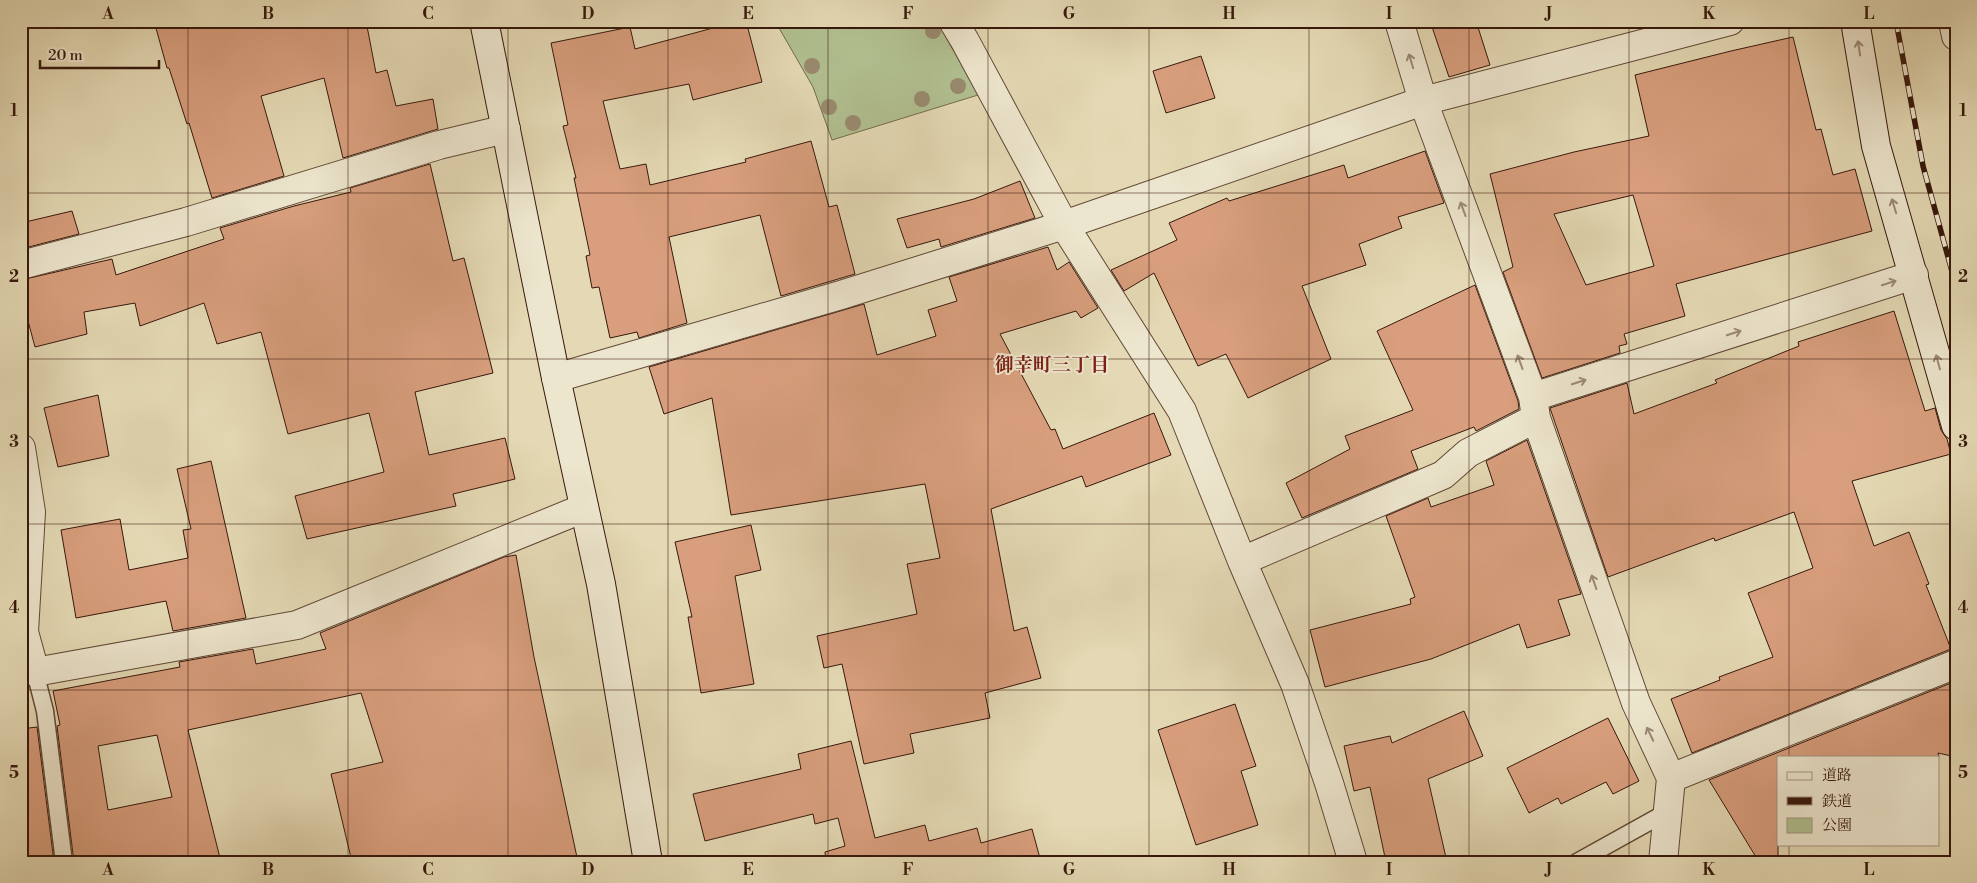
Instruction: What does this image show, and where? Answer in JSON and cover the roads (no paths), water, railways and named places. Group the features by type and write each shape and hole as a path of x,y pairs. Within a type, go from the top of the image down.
{"street":[{"path":"484,21 556,378 601,584 645,861"},
{"path":"953,21 966,41 1064,225 1182,411 1242,561 1295,684 1329,783 1353,862"},
{"path":"1399,21 1423,101 1534,407 1636,703 1671,778 1663,862"},
{"path":"556,378 841,296 1064,225 1423,101 1666,30 1730,21"},
{"path":"1855,21 1876,146 1956,426"},
{"path":"1953,21 1956,36"},
{"path":"21,265 186,222 439,145 506,129"},
{"path":"1242,561 1443,475 1468,453 1534,407 1914,275"},
{"path":"21,448 32,512 23,631 35,672 297,625 584,508"},
{"path":"1671,778 1956,664"}],"lane":[{"path":"35,672 45,711 64,862"},
{"path":"1578,862 1667,812"}],"railway":[{"path":"1896,21 1923,166 1956,286"}],"district":[{"name":"御幸町三丁目","path":"1052,364"}]}
